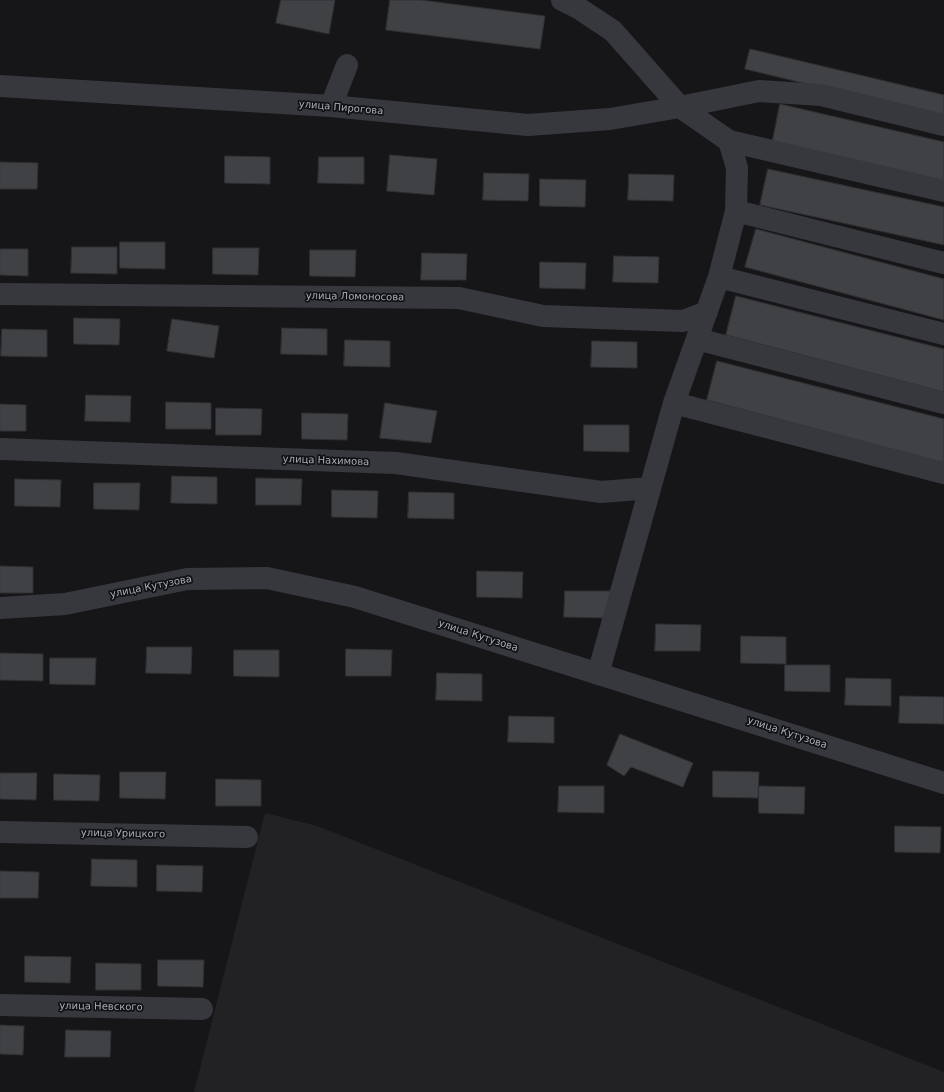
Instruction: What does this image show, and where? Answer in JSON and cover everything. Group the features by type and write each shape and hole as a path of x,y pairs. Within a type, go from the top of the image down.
{"street":[{"path":"562,0 580,9 613,31 680,107 728,140 944,191"},
{"path":"331,106 347,65"},
{"name":"улица Пирогова","path":"0,86 331,106 528,125 610,119 760,91 821,95 944,125"},
{"path":"598,674 674,403 719,277 736,211 737,168 728,140"},
{"path":"736,211 944,262"},
{"path":"719,277 944,334"},
{"name":"улица Ломоносова","path":"0,294 460,298 543,316 683,321 707,312"},
{"path":"697,339 944,403"},
{"path":"674,403 944,473"},
{"name":"улица Нахимова","path":"0,449 396,463 601,492 650,488"},
{"name":"улица Кутузова","path":"0,608 65,604 187,579 267,578 355,596 944,783"},
{"name":"улица Урицкого","path":"0,832 246,837"},
{"name":"улица Невского","path":"0,1005 202,1009"}],"shaded area":[{"path":"265,813 317,826 944,1072 944,1092 194,1092"}],"building":[{"path":"281,0 335,0 329,34 276,23"},
{"path":"390,0 421,0 545,16 540,49 386,30"},
{"path":"750,49 944,95 944,117 745,69"},
{"path":"780,104 944,142 944,184 772,144"},
{"path":"390,155 437,159 434,195 387,191"},
{"path":"225,156 270,157 270,184 225,183"},
{"path":"319,157 364,157 364,184 318,183"},
{"path":"0,162 38,163 37,189 0,189"},
{"path":"768,169 944,207 944,245 760,205"},
{"path":"484,173 529,174 528,201 483,200"},
{"path":"629,174 674,175 673,201 628,200"},
{"path":"540,179 586,180 585,207 540,206"},
{"path":"756,229 944,279 944,320 745,267"},
{"path":"120,242 165,242 165,269 120,268"},
{"path":"72,247 117,247 117,274 71,273"},
{"path":"213,248 259,248 258,275 213,274"},
{"path":"0,249 28,249 28,276 0,275"},
{"path":"310,250 356,250 355,277 310,276"},
{"path":"422,253 467,254 466,280 421,280"},
{"path":"614,256 659,257 658,283 613,282"},
{"path":"540,262 586,263 585,289 540,288"},
{"path":"736,296 944,349 944,392 726,335"},
{"path":"74,318 120,319 119,345 74,344"},
{"path":"172,319 219,326 214,358 167,351"},
{"path":"282,328 327,329 327,355 281,354"},
{"path":"2,329 47,330 47,357 1,356"},
{"path":"345,340 390,341 390,367 344,366"},
{"path":"592,341 637,342 637,368 591,367"},
{"path":"717,361 944,419 944,463 707,400"},
{"path":"86,395 131,396 130,422 85,421"},
{"path":"166,402 211,403 211,429 166,429"},
{"path":"385,403 437,411 431,443 380,438"},
{"path":"0,404 26,405 26,431 0,431"},
{"path":"216,408 262,409 261,435 216,435"},
{"path":"302,413 348,414 347,440 302,439"},
{"path":"584,425 629,425 629,452 584,451"},
{"path":"172,476 217,477 217,504 171,503"},
{"path":"256,478 302,479 301,505 256,505"},
{"path":"15,479 61,480 60,507 15,506"},
{"path":"94,483 140,483 139,510 94,509"},
{"path":"332,490 378,491 377,518 332,517"},
{"path":"409,492 454,493 454,519 408,518"},
{"path":"0,566 33,567 33,593 0,593"},
{"path":"477,571 523,572 522,598 477,597"},
{"path":"565,591 610,591 610,618 564,617"},
{"path":"656,624 701,625 700,651 655,651"},
{"path":"741,636 786,637 786,664 741,663"},
{"path":"147,647 192,647 191,674 146,673"},
{"path":"346,649 392,650 391,676 346,676"},
{"path":"234,650 279,650 279,677 234,676"},
{"path":"0,653 43,654 43,681 0,680"},
{"path":"50,658 96,658 95,685 50,684"},
{"path":"785,665 830,665 830,692 785,691"},
{"path":"437,673 482,674 482,701 436,700"},
{"path":"846,678 891,679 891,706 845,705"},
{"path":"900,696 944,697 944,724 899,723"},
{"path":"509,716 554,717 554,743 508,742"},
{"path":"620,734 693,763 683,787 631,767 624,776 607,765"},
{"path":"713,771 759,772 758,798 713,797"},
{"path":"120,772 166,772 165,799 120,798"},
{"path":"0,773 37,773 36,800 0,799"},
{"path":"54,774 100,775 99,801 54,800"},
{"path":"216,779 261,780 261,806 216,806"},
{"path":"559,786 604,786 604,813 558,812"},
{"path":"759,786 805,787 804,814 759,813"},
{"path":"895,826 941,827 940,853 895,852"},
{"path":"92,859 137,860 137,887 91,886"},
{"path":"157,865 203,866 202,892 157,891"},
{"path":"0,871 39,872 38,898 0,898"},
{"path":"25,956 71,957 70,983 25,982"},
{"path":"158,960 204,960 203,987 158,986"},
{"path":"96,963 141,964 141,990 96,990"},
{"path":"0,1025 24,1026 23,1055 0,1054"},
{"path":"66,1030 111,1031 110,1057 65,1057"}]}
